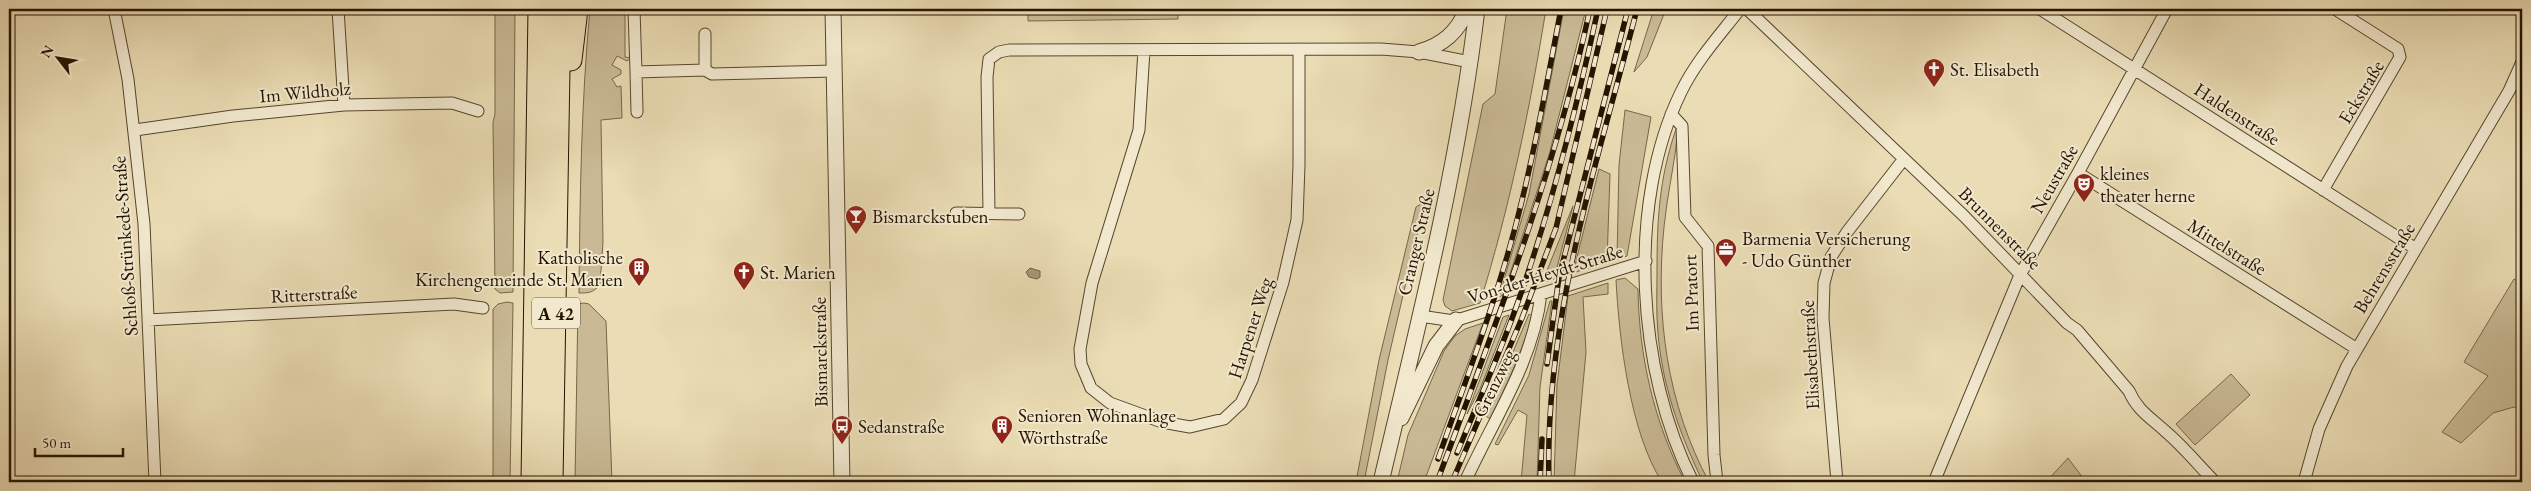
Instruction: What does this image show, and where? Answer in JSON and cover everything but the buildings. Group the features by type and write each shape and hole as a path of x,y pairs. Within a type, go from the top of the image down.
{"highway":[{"name":"A 42","path":"532,482 539,9"},
{"name":"A 42","path":"552,482 560,9"},
{"path":"558,144 567,104 577,9"}],"street":[{"name":"Schloß-Strünkede-Straße","path":"114,9 128,80 144,224 155,482"},
{"path":"338,9 344,105"},
{"path":"634,9 637,112"},
{"name":"Bismarckstraße","path":"833,9 842,482"},
{"path":"1419,52 1439,44 1452,34 1461,23 1467,9"},
{"name":"Cranger Straße","path":"1381,482 1449,186 1477,9"},
{"name":"Von-der-Heydt-Straße","path":"1420,316 1456,320 1646,261 1650,186 1660,145 1671,114 1698,62 1740,9"},
{"name":"Brunnenstraße","path":"1747,9 1903,160 1964,216 2093,348 2099,358 2129,391 2134,402 2152,422 2165,431 2215,482"},
{"name":"Haldenstraße","path":"2040,9 2416,249"},
{"name":"Neustraße","path":"1934,482 2020,275 2078,174 2167,9"},
{"name":"Eckstraße","path":"2323,190 2400,57 2398,49 2335,9"},
{"path":"705,34 705,70"},
{"name":"Harpener Weg","path":"1144,50 1142,114 1139,130 1092,283 1080,349 1081,364 1091,388 1105,400 1148,418 1190,427 1224,419 1241,403 1252,380 1284,282 1297,220 1299,49"},
{"path":"989,213 987,77 989,59 999,52 1009,50 1381,49 1419,52 1470,62"},
{"name":"Behrensstraße","path":"2304,482 2315,441 2329,403 2357,349 2519,76 2522,62"},
{"path":"636,72 705,70 712,74 834,72"},
{"name":"Im Wildholz","path":"134,130 233,116 344,105 452,103 478,111"},
{"name":"Im Pratort","path":"1671,114 1682,126 1686,217 1708,246 1714,455 1717,482"},
{"name":"Elisabethstraße","path":"1837,482 1823,318 1824,283 1835,251 1903,160"},
{"name":"Mittelstraße","path":"2078,174 2357,349"},
{"path":"956,213 1019,214"},
{"path":"1646,261 1651,355 1664,413 1680,456 1693,482"},
{"name":"Grenzweg","path":"1465,482 1523,365 1536,320 1541,294"},
{"name":"Ritterstraße","path":"148,320 454,304 483,308"},
{"path":"1394,424 1404,415 1436,346 1456,320"}],"shaded area":[{"path":"495,9 515,9 513,292 500,293 495,289 493,122 495,114"},
{"path":"590,9 625,9 625,57 631,58 627,61 617,56 612,65 621,70 621,74 612,79 617,87 621,86 622,118 601,120 603,242 600,285 590,292 579,293 583,116"},
{"path":"1028,9 1178,9 1178,19 1028,21"},
{"path":"1507,9 1546,9 1510,193 1480,303 1452,311 1445,306 1443,300 1483,104 1495,94"},
{"path":"1564,9 1586,9 1549,155 1503,295 1499,297 1529,194"},
{"path":"1654,9 1666,9 1647,57 1634,72"},
{"path":"1625,110 1651,117 1627,256 1617,259 1619,165"},
{"path":"1676,129 1678,130 1677,142 1665,215 1662,260 1663,326 1667,359 1683,422 1709,482 1704,482 1701,478 1679,425 1663,371 1658,333 1657,253 1660,200 1670,147"},
{"path":"1599,169 1610,174 1607,262 1573,273"},
{"path":"1421,204 1424,205 1388,360 1364,482 1356,482 1379,360 1416,207"},
{"path":"1573,206 1554,279 1542,283"},
{"path":"1030,268 1040,271 1040,277 1037,279 1029,277 1026,272"},
{"path":"1625,278 1638,289 1641,339 1650,388 1665,436 1685,482 1662,482 1651,462 1634,412 1623,356 1616,280"},
{"path":"2514,279 2522,284 2522,412 2514,407 2493,413 2461,443 2442,432 2488,376 2464,362"},
{"path":"1608,283 1608,294 1583,297 1586,352 1574,482 1554,482 1557,385 1568,296"},
{"path":"1550,301 1552,301 1540,387 1537,482 1521,482 1527,415 1518,410 1498,445 1495,444 1529,375"},
{"path":"513,303 510,482 493,482 493,309 498,304"},
{"path":"578,304 589,304 606,321 612,482 575,482"},
{"path":"1529,314 1532,316 1523,343 1490,419 1486,416"},
{"path":"1509,315 1480,389 1467,414 1503,317"},
{"path":"1483,323 1424,482 1397,482 1408,435 1444,351 1455,336 1465,329"},
{"path":"2231,374 2250,395 2195,445 2176,424"},
{"path":"2068,458 2086,482 2046,482"}],"railway":[{"path":"1438,459 1489,316 1515,228 1534,146 1561,9"},
{"path":"1437,482 1502,307 1542,189 1576,70 1590,9"},
{"path":"1457,453 1494,366 1527,276 1551,200 1581,86 1598,9"},
{"path":"1452,482 1522,318 1556,228 1607,9"},
{"path":"1547,364 1559,277 1628,9"},
{"path":"1549,482 1550,421 1555,361 1564,302 1590,184 1637,9"},
{"path":"1540,482 1542,439"}],"place":[{"name":"St. Elisabeth","path":"1934,88"},
{"name":"kleines theater herne","path":"2084,203"},
{"name":"Bismarckstuben","path":"856,235"},
{"name":"Barmenia Versicherung - Udo Günther","path":"1726,268"},
{"name":"Katholische Kirchengemeinde St. Marien","path":"639,287"},
{"name":"St. Marien","path":"744,291"},
{"name":"Sedanstraße","path":"842,445"},
{"name":"Senioren Wohnanlage Wörthstraße","path":"1002,445"}]}
